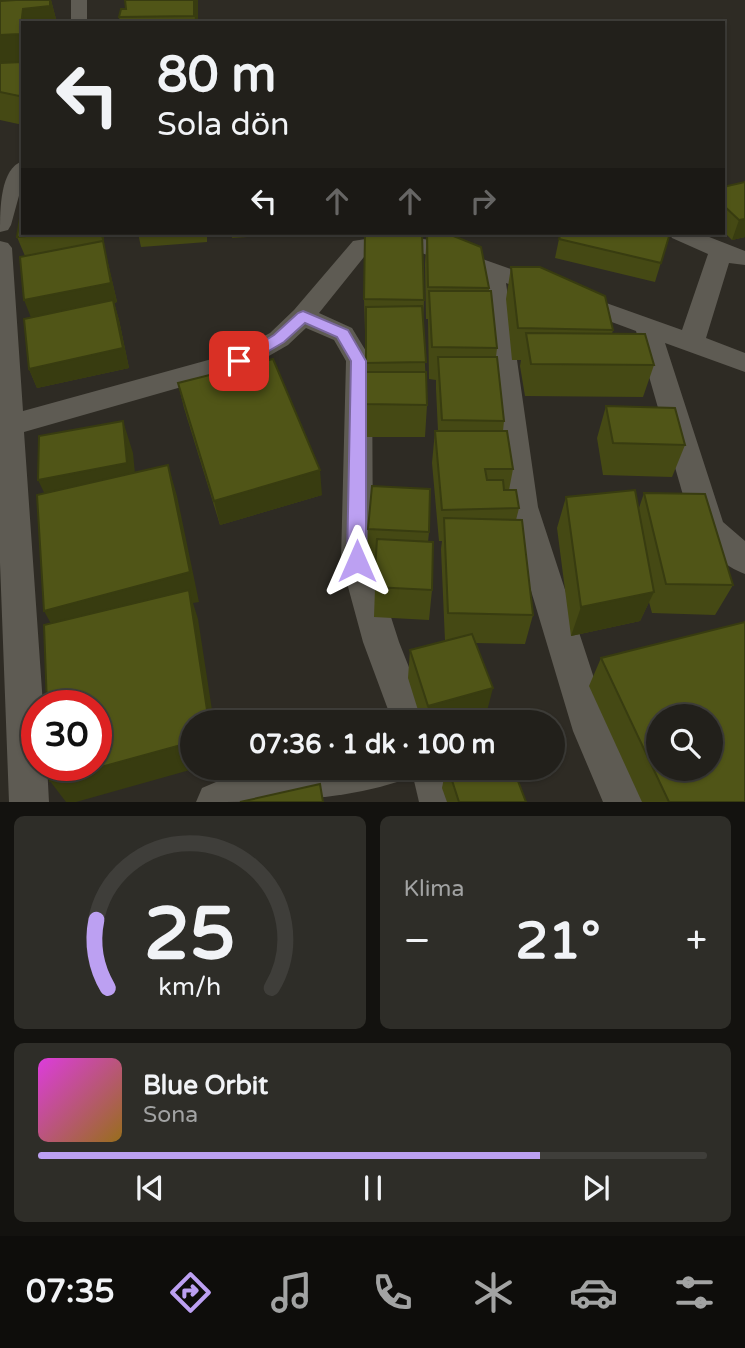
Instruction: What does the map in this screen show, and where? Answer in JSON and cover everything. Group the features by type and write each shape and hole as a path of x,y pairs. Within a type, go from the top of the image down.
{"street":[{"path":"79,0 79,21"},
{"path":"21,170 12,181 5,216 5,427 29,802"},
{"path":"685,235 734,256 699,346"},
{"path":"5,427 239,361 279,339 303,316 361,246 397,237 745,363"},
{"path":"492,272 522,507 592,731 623,802"},
{"path":"303,316 343,334 359,361 357,561 380,642 407,710"},
{"path":"647,326 709,530 745,560"},
{"path":"216,802 324,780"},
{"path":"433,780 439,802"}],"building":[{"path":"50,0 50,6 23,9 20,34 0,35 0,1"},
{"path":"125,0 194,0 194,16 119,17 121,9 126,9"},
{"path":"21,62 19,96 0,92 0,63"},
{"path":"745,182 745,219 739,220 725,207 725,187"},
{"path":"21,212 21,235 34,235 17,237"},
{"path":"365,235 422,235 424,300 364,299"},
{"path":"427,235 451,235 481,247 489,288 428,287"},
{"path":"560,235 669,235 661,263 559,239"},
{"path":"103,241 111,283 24,300 20,257"},
{"path":"511,267 540,267 605,296 613,330 518,328"},
{"path":"429,291 491,291 497,348 432,347"},
{"path":"113,300 123,348 29,369 24,319"},
{"path":"422,306 426,362 366,363 366,307"},
{"path":"526,333 645,334 654,365 531,364"},
{"path":"438,357 497,357 504,421 442,420"},
{"path":"273,359 320,470 214,501 178,383"},
{"path":"366,372 426,372 427,405 365,404"},
{"path":"606,406 675,408 685,445 613,443"},
{"path":"123,421 127,463 38,480 39,436"},
{"path":"435,431 507,431 513,469 485,469 487,480 503,480 504,490 516,490 519,508 442,510"},
{"path":"168,465 190,572 44,611 37,495"},
{"path":"372,486 430,489 429,532 368,529"},
{"path":"635,490 654,592 581,607 566,497"},
{"path":"644,493 705,494 733,585 666,584"},
{"path":"444,518 522,520 533,615 448,613"},
{"path":"377,539 433,542 432,590 374,587"},
{"path":"189,590 207,710 180,710 180,745 112,764 112,690 46,690 44,625"},
{"path":"745,622 745,802 669,802 659,781 723,781 723,704 646,704 646,753 601,658"},
{"path":"472,634 493,688 428,706 410,650"},
{"path":"452,780 518,780 526,802 459,802"},
{"path":"320,784 323,802 240,802"}],"route":[{"path":"239,361 279,339 303,316 343,334 359,361 357,561"}]}
